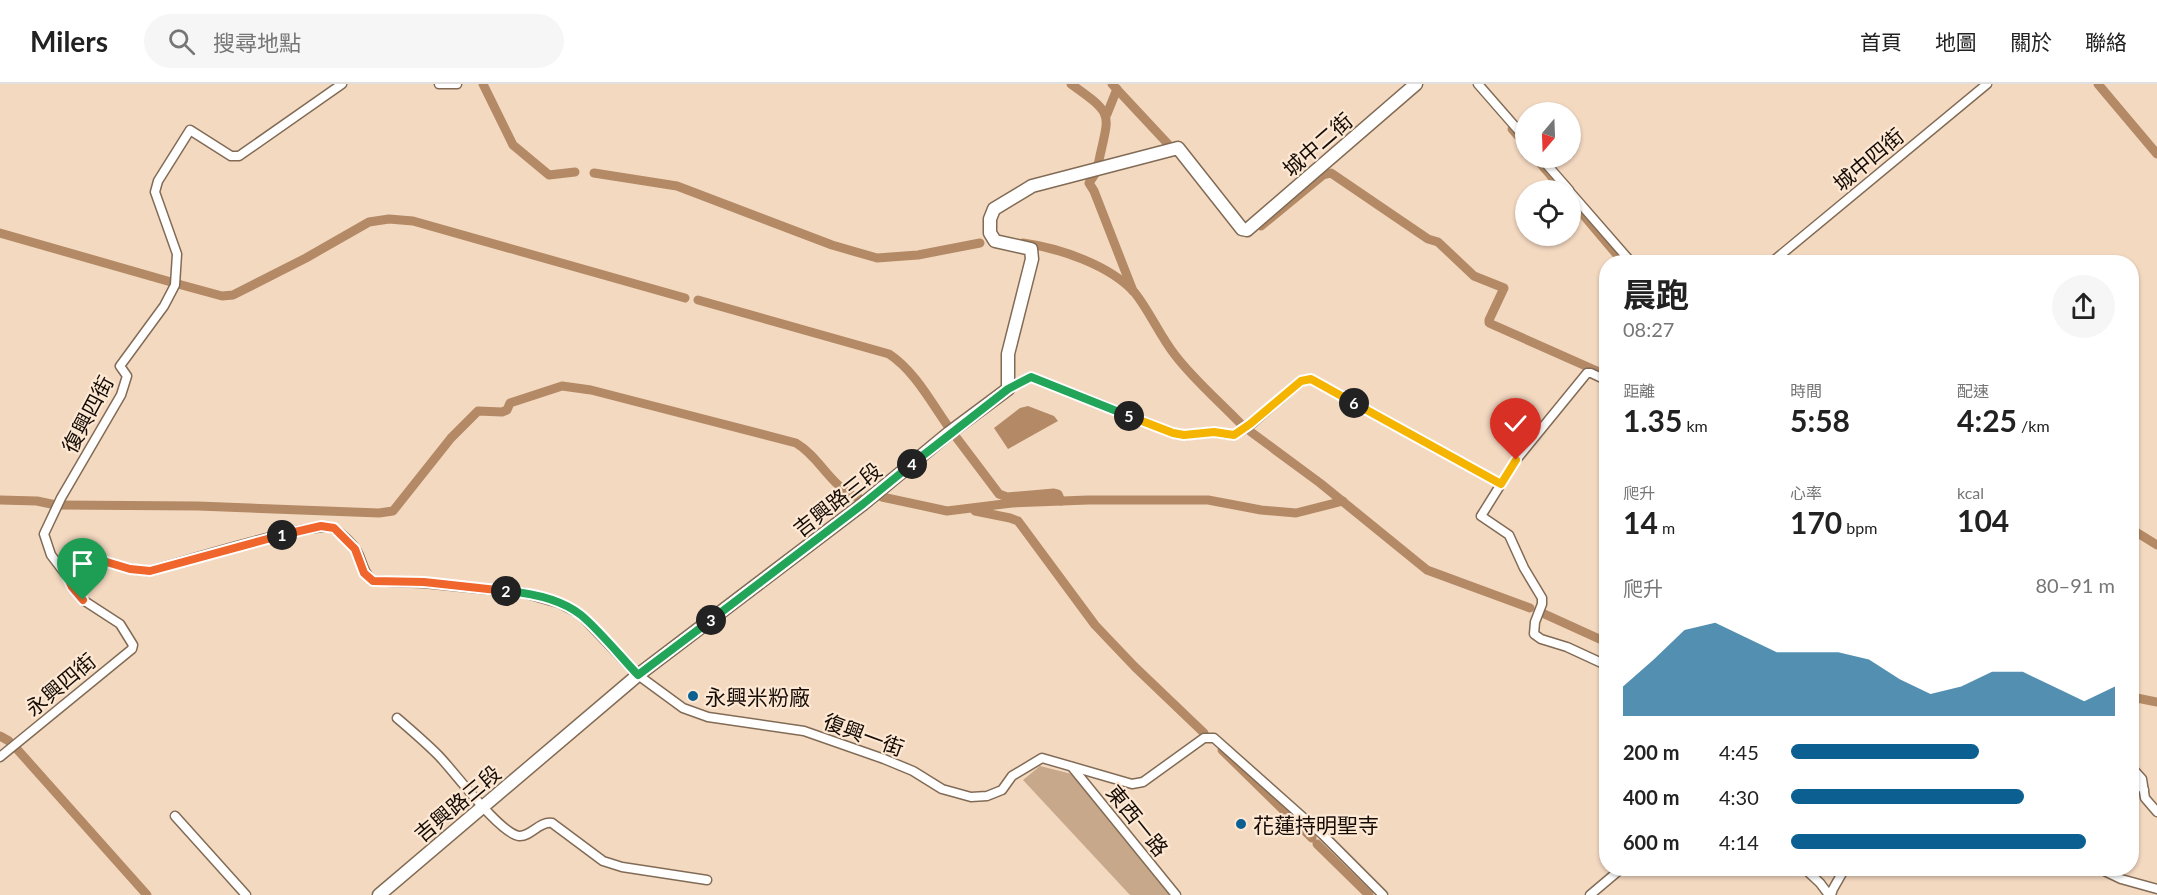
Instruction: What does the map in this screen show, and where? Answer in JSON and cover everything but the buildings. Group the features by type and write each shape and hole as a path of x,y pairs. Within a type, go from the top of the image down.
{"street":[{"name":"復興四街","path":"116,661 132,649 133,645 120,624 83,600 72,587 67,576 51,555 44,534 61,498 121,395 127,376 120,366 164,306 175,285 177,254 155,192 158,181 190,130 231,156 239,156 342,84"},
{"path":"439,84 457,84"},
{"name":"城中二街","path":"1008,389 1008,354 1032,260 1032,252 1031,249 995,241 990,233 990,219 994,209 1032,186 1178,148 1242,229 1247,230 1416,84"},
{"path":"1478,84 1515,127"},
{"name":"城中四街","path":"1780,255 1987,84"},
{"path":"1550,168 1560,180"},
{"path":"1581,204 1625,255"},
{"path":"1599,377 1587,373 1516,460 1481,516 1509,535 1524,568 1542,597 1534,634 1541,639 1567,647 1599,662"},
{"path":"1008,389 1031,377 1173,433 1184,435 1214,432 1234,435 1301,381 1311,379 1501,484"},
{"name":"吉興路三段","path":"385,893 482,807 638,675 863,504 949,433 1008,389"},
{"name":"復興一街","path":"67,576 88,563 100,560 130,569 150,571 294,532 321,526 334,528 355,549 364,573 373,581 424,582 524,592 559,603 580,614 638,675 683,708 708,717 804,731 903,767 942,789 971,797 987,796 1002,790 1012,776 1042,758 1132,784 1143,782 1204,738 1214,738 1323,835 1383,895"},
{"name":"永興四街","path":"0,757 116,661"},
{"path":"397,718 438,755 482,807 510,832 518,836 525,835 542,824 552,823 603,861 622,867 707,880"},
{"name":"東西一路","path":"1072,767 1176,895"},
{"path":"2139,776 2142,779 2145,798 2157,812"},
{"path":"2139,785 2144,790"},
{"path":"175,816 246,895"},
{"path":"1590,895 1613,876"},
{"path":"1813,876 1830,895 1840,876"},
{"path":"2115,876 2157,889"}],"shaded area":[{"path":"1028,406 1054,416 1058,421 1008,449 994,428 1020,408"},
{"path":"1040,766 1080,776 1175,895 1130,895 1023,780"}],"waterway":[{"path":"483,84 513,145 549,175 575,172"},
{"path":"1071,84 1096,103 1106,117 1105,134 1098,165"},
{"path":"1112,84 1168,144"},
{"path":"2098,84 2157,154"},
{"path":"1107,114 1117,89"},
{"path":"1512,129 1515,132"},
{"path":"1544,168 1555,180"},
{"path":"594,173 677,186 832,245 877,258 918,255 980,243"},
{"path":"1261,226 1323,175 1331,173 1428,239 1438,242 1474,276 1504,288 1489,323 1599,372"},
{"path":"1095,174 1089,183 1133,291"},
{"path":"1581,212 1617,255"},
{"path":"178,284 222,296 233,295 306,258 369,222 389,219 413,221 685,298"},
{"path":"0,233 171,282"},
{"path":"1023,243 1083,259 1124,283 1135,293 1182,364 1242,425"},
{"path":"698,300 889,354 907,369 950,429"},
{"path":"58,505 198,506 379,513 393,511 451,438 478,411 502,412 507,410 510,403 562,386 591,390 796,443 805,449 840,487 859,498"},
{"path":"1251,432 1320,483 1427,570 1530,608"},
{"path":"956,437 999,494 1007,497 1054,493 1058,494 1061,501"},
{"path":"882,497 947,511 1012,503 1088,500 1208,500 1261,510 1296,513 1343,501"},
{"path":"0,500 37,501 56,505"},
{"path":"975,511 1018,521 1095,625 1204,733"},
{"path":"2139,534 2157,545"},
{"path":"1540,612 1599,639"},
{"path":"2139,698 2157,702"},
{"path":"0,736 9,741"},
{"path":"16,748 147,895"},
{"path":"1222,750 1312,838"},
{"path":"1317,844 1369,895"}],"place":[{"name":"永興米粉廠","path":"693,696"},
{"name":"花蓮持明聖寺","path":"1241,824"}],"route":[{"path":"83,600 72,587 67,576 88,563 100,560 130,569 150,571 321,526 334,528 355,549 364,573 373,581 424,582 524,592 559,603 580,614 638,675 863,504 949,433 1008,389 1031,377 1173,433 1184,435 1214,432 1234,435 1301,381 1311,379 1501,484 1516,460"}]}
